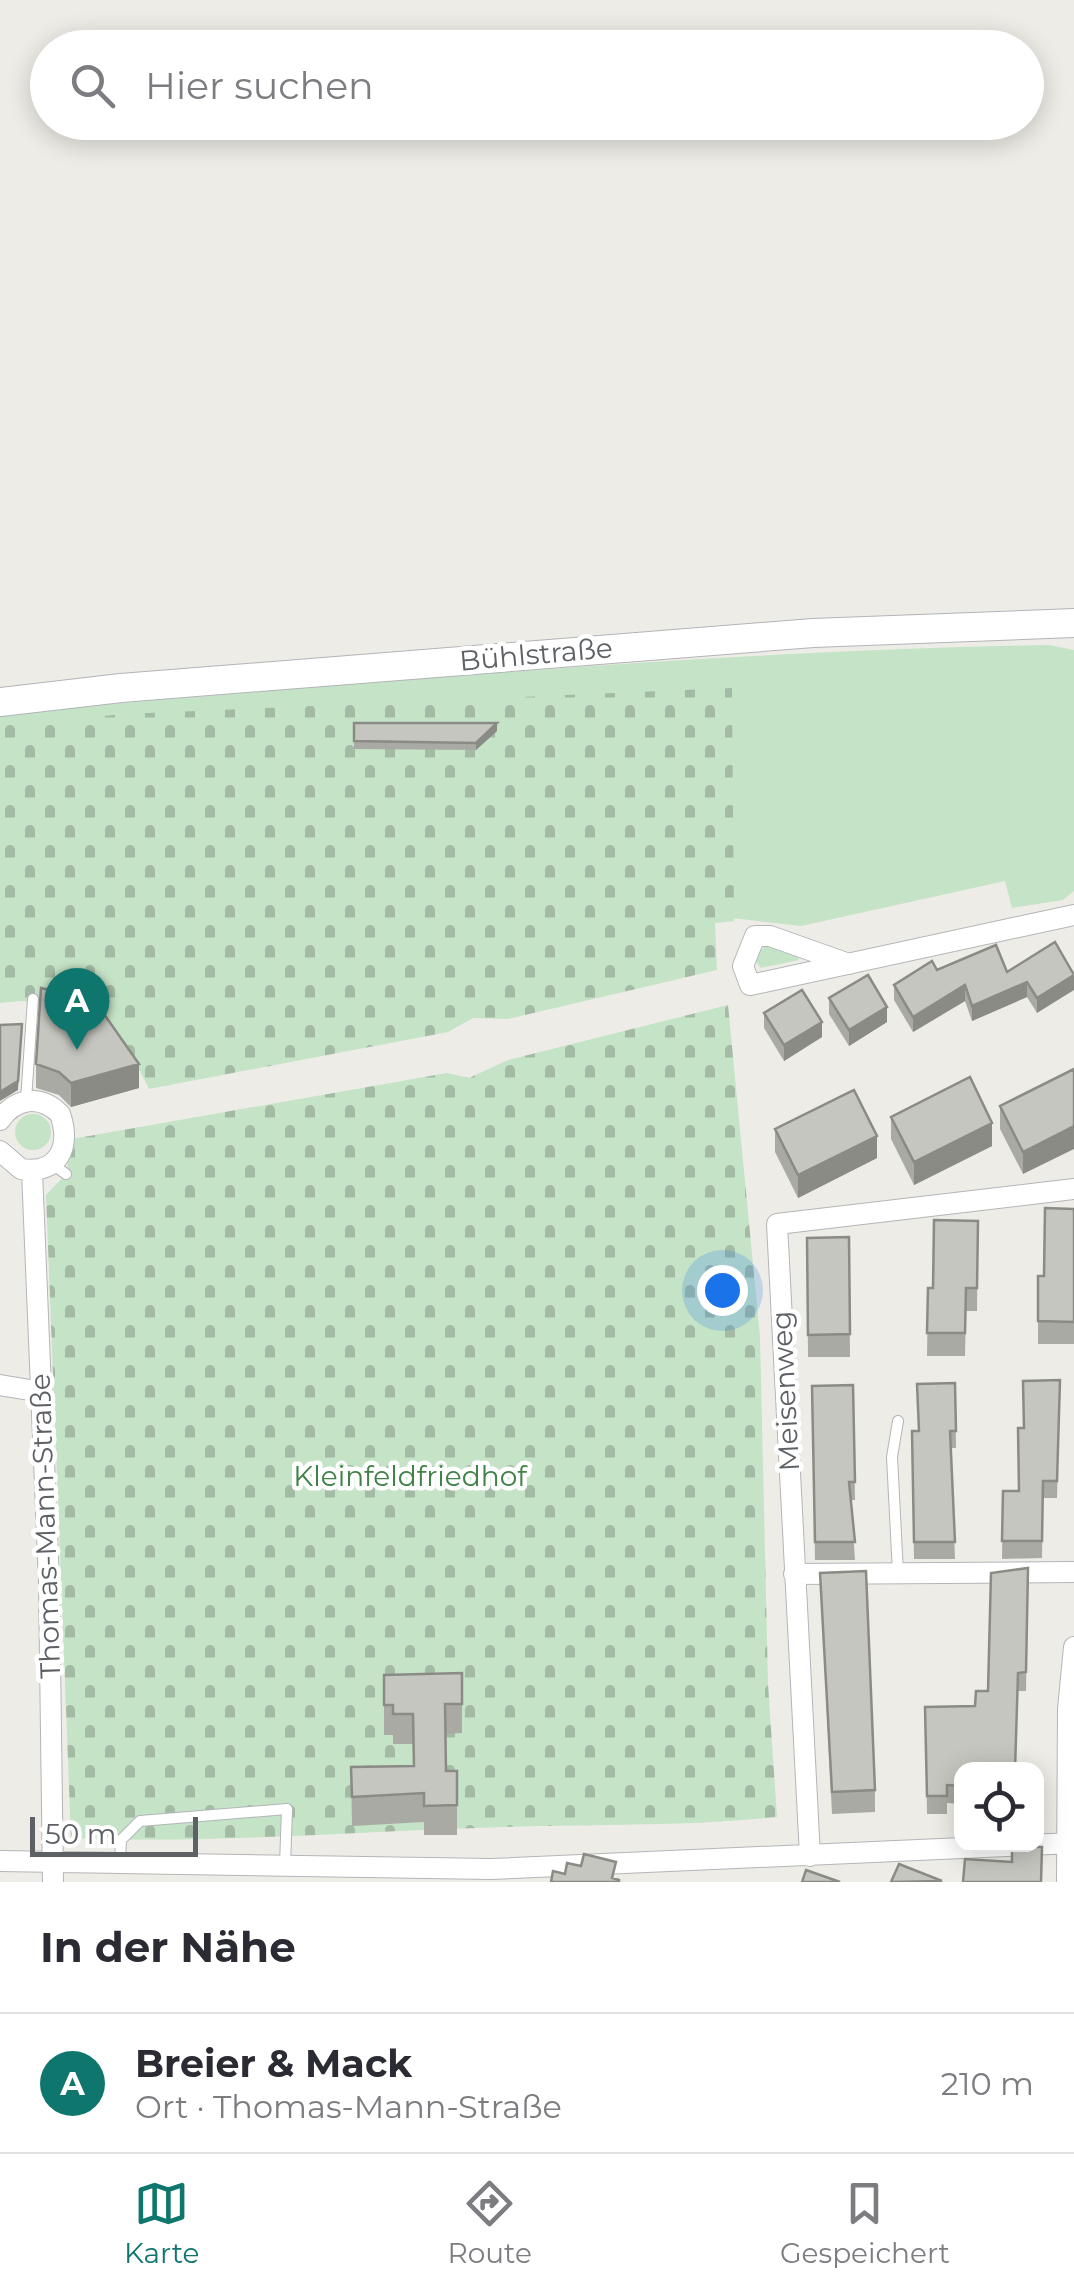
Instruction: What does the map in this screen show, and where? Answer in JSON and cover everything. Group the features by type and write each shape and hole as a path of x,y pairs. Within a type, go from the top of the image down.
{"main road":[{"name":"Bühlstraße","path":"0,702 813,632 1074,623"}],"street":[{"path":"849,964 770,936 754,936 743,966 742,987 849,964 1074,915"},
{"path":"0,1120 15,1104 26,1100"},
{"name":"Thomas-Mann-Straße","path":"26,1100 45,1102 60,1114 66,1145 50,1170 42,1392 53,1882"},
{"path":"0,1150 12,1164 50,1170"},
{"name":"Meisenweg","path":"810,1856 776,1224 1074,1188"},
{"path":"0,1385 42,1392"},
{"path":"794,1574 1074,1572"},
{"path":"1067,1882 1071,1844 1068,1709 1074,1647"},
{"path":"0,1860 509,1875 1071,1844"}],"lane":[{"path":"26,1100 34,999"},
{"path":"898,1421 892,1457 898,1574"},
{"path":"120,1862 121,1840 140,1820 287,1809 273,1871"}],"green space":[{"path":"1049,645 1074,650 1074,891 1063,900 1012,908 1005,881 801,926 732,918 125,714 0,726 0,713 393,681 786,654"},
{"path":"732,688 734,921 715,923 717,970 508,1019 473,1018 448,1032 149,1089 123,1046 91,1018 51,1003 0,1003 0,725 125,714"},
{"path":"767,945 797,954 799,960 761,968 752,957"},
{"name":"Kleinfeldfriedhof","path":"728,1005 760,1337 768,1684 777,1817 675,1824 233,1838 71,1838 46,1195 66,1174 72,1139 447,1073 469,1078 508,1060"},
{"path":"33,1114 46,1119 51,1132 46,1145 33,1150 20,1145 15,1132 20,1119"}],"building":[{"path":"354,723 497,723 476,743 354,741"},
{"path":"1055,942 1074,975 1037,998 1027,982 972,1006 965,985 913,1017 894,985 932,961 937,970 996,945 1007,972"},
{"path":"868,975 887,1007 849,1030 829,998"},
{"path":"41,988 78,997 104,1014 139,1064 71,1083 59,1072 36,1064"},
{"path":"802,990 822,1022 784,1045 764,1013"},
{"path":"22,1024 18,1081 0,1092 0,1025"},
{"path":"1074,1069 1074,1126 1023,1152 1000,1106"},
{"path":"970,1077 992,1123 914,1162 891,1117"},
{"path":"854,1090 877,1136 798,1175 775,1129"},
{"path":"1045,1208 1074,1209 1074,1322 1038,1321 1038,1276 1044,1276"},
{"path":"934,1220 978,1221 977,1288 966,1288 965,1333 927,1333 928,1288 933,1288"},
{"path":"849,1237 850,1334 808,1335 807,1238"},
{"path":"1060,1380 1057,1481 1043,1481 1042,1541 1002,1541 1003,1491 1019,1491 1018,1428 1024,1428 1023,1381"},
{"path":"955,1383 956,1431 950,1431 955,1542 914,1542 912,1431 919,1431 917,1384"},
{"path":"853,1385 855,1482 849,1482 855,1542 815,1542 812,1386"},
{"path":"1028,1568 1026,1672 1018,1673 1015,1762 954,1762 954,1785 947,1785 947,1796 927,1796 925,1707 975,1706 976,1691 988,1691 991,1573"},
{"path":"866,1571 875,1790 832,1792 820,1573"},
{"path":"462,1673 462,1704 445,1704 446,1771 457,1771 457,1805 424,1806 424,1793 352,1797 351,1767 414,1766 413,1714 393,1714 393,1705 384,1705 384,1675"},
{"path":"1012,1852 1042,1852 1041,1882 963,1882 965,1859 1012,1862"},
{"path":"584,1854 616,1862 612,1878 619,1882 551,1882 553,1871 565,1874 567,1863 581,1866"},
{"path":"899,1864 942,1881 891,1882"},
{"path":"806,1870 840,1882 802,1882"}],"place":[{"name":"Breier & Mack","path":"77,1050"}]}
